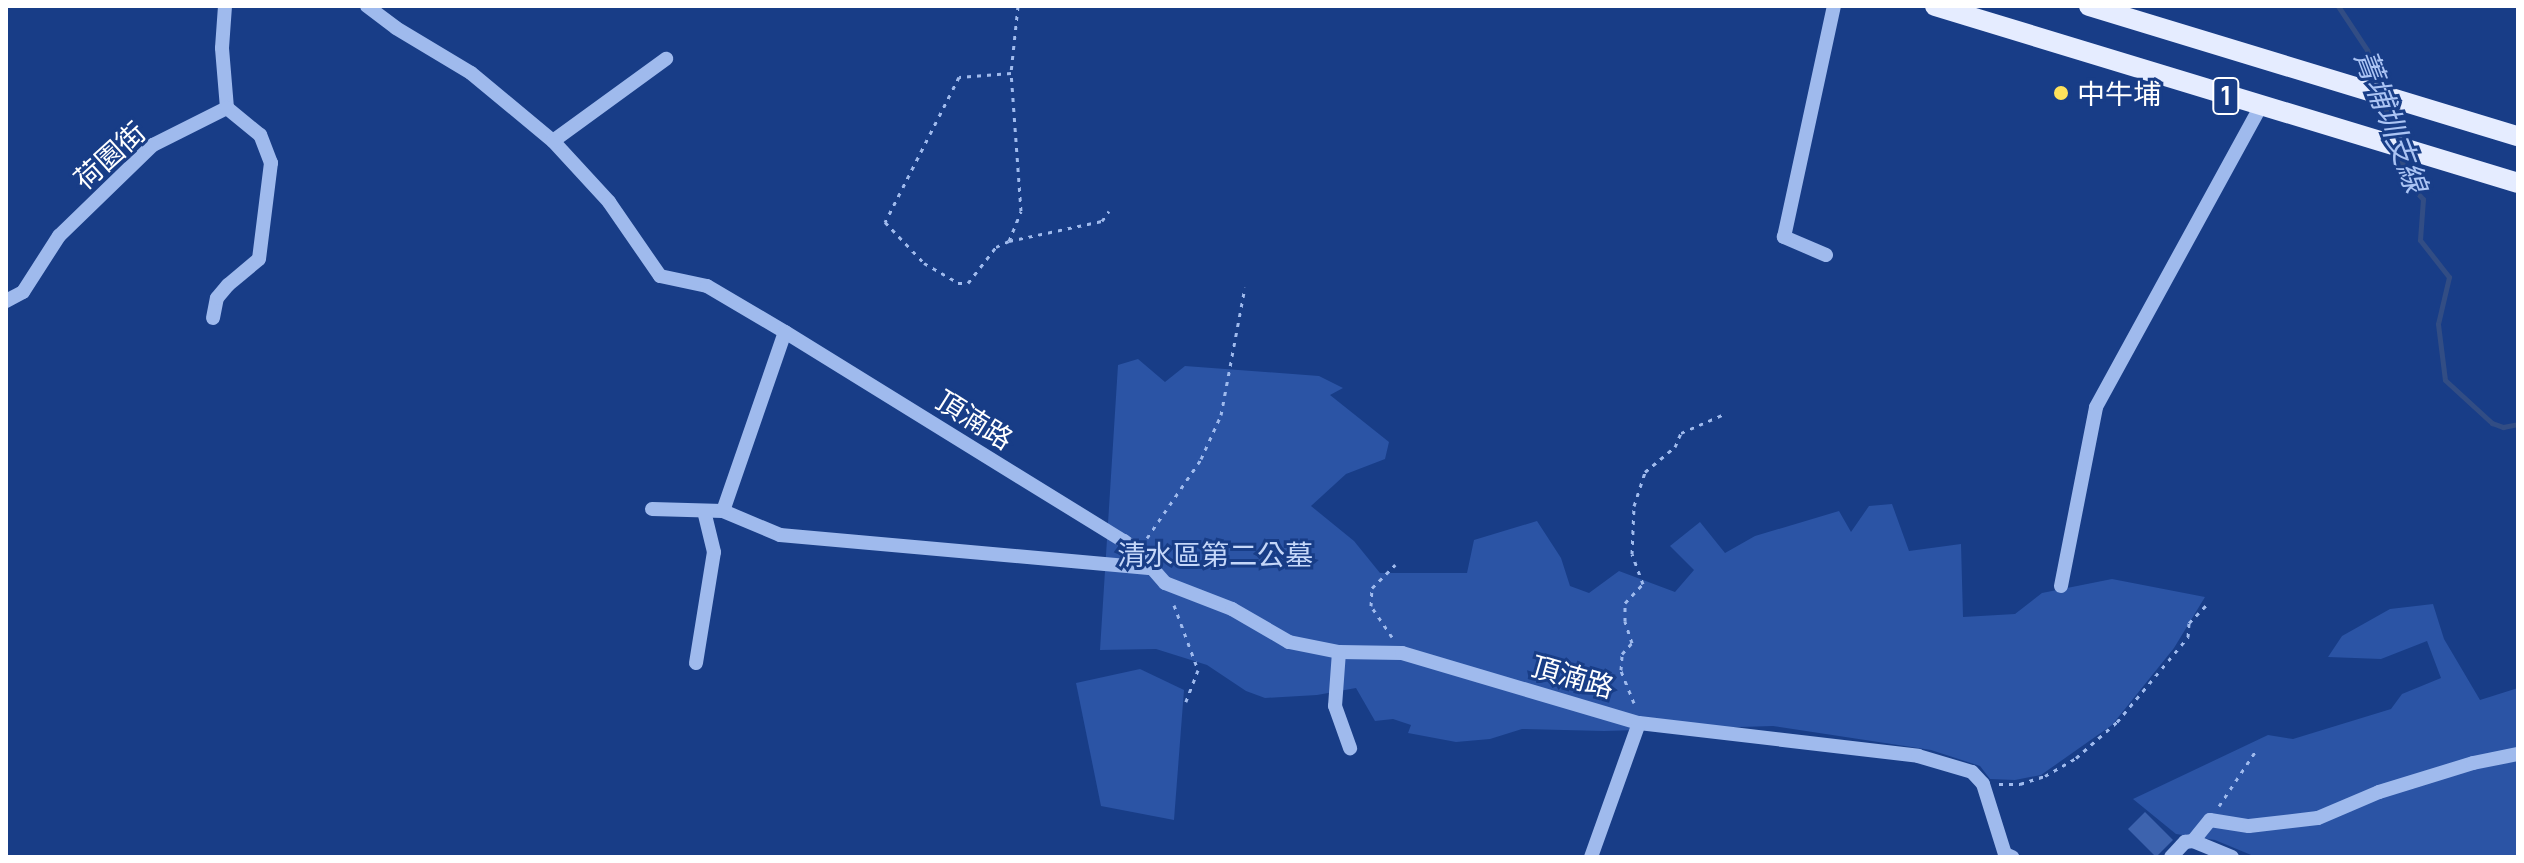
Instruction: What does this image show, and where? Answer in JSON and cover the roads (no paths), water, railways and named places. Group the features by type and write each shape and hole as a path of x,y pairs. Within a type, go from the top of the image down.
{"main road":[{"name":"1","path":"1935,6 2518,183"},
{"name":"1","path":"2089,6 2416,108 2518,136"}],"street":[{"path":"213,318 222,292 259,259 271,163 260,135 227,108 222,48 225,6"},
{"name":"頂湳路","path":"367,6 396,28 471,73 553,141 609,202 660,276 707,286 785,332 1138,552 1165,583 1232,609 1289,642 1339,652 1402,653 1639,723 1918,756 1972,772 1983,784 2007,856"},
{"path":"1826,255 1784,237 1834,6"},
{"path":"553,141 666,59"},
{"path":"2061,586 2096,407 2260,107"},
{"name":"荷園街","path":"6,301 23,292 59,236 153,145 227,108"},
{"path":"723,511 785,332"},
{"path":"652,509 723,511 780,535 1152,568"},
{"path":"696,663 714,552 704,511"},
{"path":"1339,652 1335,706 1350,748"},
{"name":"頂湳路","path":"1591,857 1639,723"},
{"path":"2193,841 2210,820 2249,826 2318,818 2379,792 2473,763 2518,754"},
{"path":"2171,857 2185,842 2193,841 2232,857"}],"waterway":[{"name":"菁埔圳支線","path":"2338,6 2367,50 2379,88"},
{"name":"菁埔圳支線","path":"2383,101 2396,141"},
{"name":"菁埔圳支線","path":"2400,155 2408,182 2423,199 2420,240 2449,277 2438,324 2445,380 2492,423 2503,427 2518,424"}],"place":[{"name":"中牛埔","path":"2061,93"}],"park label":[{"name":"清水區第二公墓","path":"1215,554"}]}
